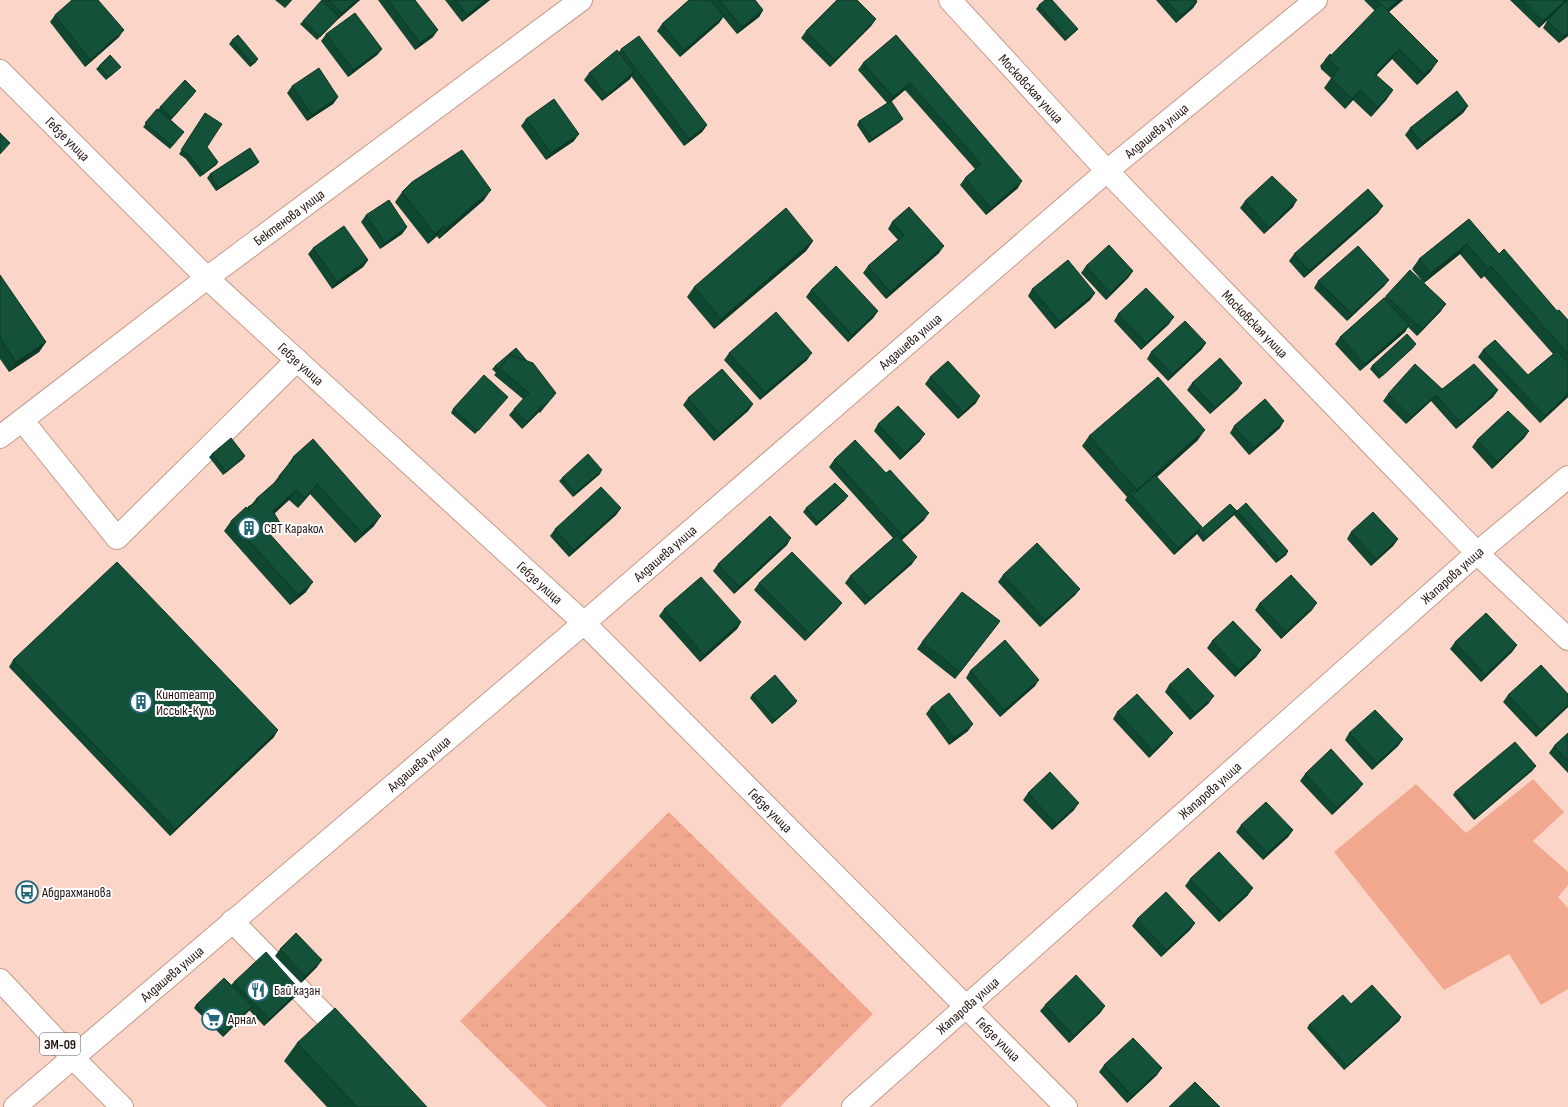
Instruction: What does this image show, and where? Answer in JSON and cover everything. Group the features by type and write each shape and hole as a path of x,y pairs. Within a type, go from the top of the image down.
{"main road":[{"name":"Бектенова улица","path":"0,437 206,278 581,0"},
{"name":"Московская улица","path":"950,0 1107,171 1477,553 1568,639"},
{"name":"Алдашева улица","path":"15,1107 584,623 1107,171 1316,0"},
{"name":"Гебзе улица","path":"0,71 206,278 584,623 1066,1107"},
{"path":"22,420 118,538 296,360"},
{"name":"Жапарова улица","path":"854,1107 1477,553 1568,477"},
{"path":"232,921 358,1049"},
{"name":"ЭМ-09","path":"0,980 72,1057 122,1107"}],"green space":[{"path":"1533,779 1564,812 1533,841 1568,872 1568,885 1558,897 1568,908 1568,989 1541,1005 1509,954 1444,990 1334,852 1416,784 1466,833"},
{"path":"669,812 873,1014 780,1107 547,1107 460,1021"}],"building":[{"path":"72,0 98,0 124,30 90,60 55,15"},
{"path":"322,0 339,17 320,37 303,21"},
{"path":"328,0 357,0 342,13"},
{"path":"388,0 415,0 438,30 420,43"},
{"path":"455,0 486,0 467,15"},
{"path":"689,0 710,0 724,16 684,50 662,24"},
{"path":"719,0 755,0 763,10 742,27"},
{"path":"837,0 857,0 876,19 835,60 806,31"},
{"path":"1045,0 1052,0 1078,29 1067,38 1039,5"},
{"path":"1166,0 1196,0 1197,2 1181,16"},
{"path":"1375,0 1399,0 1387,10"},
{"path":"1522,0 1566,0 1543,21"},
{"path":"1567,0 1568,33 1564,36 1547,21"},
{"path":"1381,4 1438,61 1424,74 1399,49 1375,74 1393,90 1378,107 1360,90 1352,99 1331,78 1339,69 1328,59"},
{"path":"355,13 382,49 353,70 326,34"},
{"path":"238,35 258,59 252,64 232,40"},
{"path":"896,35 1022,181 991,208 965,178 981,164 910,83 893,97 863,63"},
{"path":"639,36 707,125 689,139 621,49"},
{"path":"617,50 634,72 607,95 589,73"},
{"path":"1330,54 1331,55 1326,61 1325,60"},
{"path":"110,55 121,67 109,77 99,66"},
{"path":"319,68 338,97 312,115 292,86"},
{"path":"185,80 196,91 172,118 160,107"},
{"path":"1457,91 1468,106 1422,143 1410,128"},
{"path":"554,99 579,134 551,153 526,119"},
{"path":"891,101 903,119 872,139 859,121"},
{"path":"157,109 184,132 172,146 145,123"},
{"path":"205,113 222,124 207,147 218,162 203,174 189,155 181,150"},
{"path":"0,133 10,143 0,154"},
{"path":"250,148 259,162 218,188 210,174"},
{"path":"462,150 491,190 446,229 444,226 435,234 402,192 412,182"},
{"path":"1272,176 1297,200 1269,228 1245,201"},
{"path":"1368,189 1383,206 1309,271 1294,254"},
{"path":"389,200 407,227 385,243 366,215"},
{"path":"909,207 944,246 890,292 868,266 904,235 892,222"},
{"path":"786,208 813,241 721,319 694,287"},
{"path":"1469,219 1499,254 1504,249 1557,311 1559,310 1568,320 1568,354 1491,266 1488,269 1467,244 1431,273 1419,259"},
{"path":"344,226 368,260 337,282 313,248"},
{"path":"1109,245 1133,271 1110,293 1086,266"},
{"path":"1358,246 1389,280 1352,314 1318,281"},
{"path":"1068,260 1095,293 1060,322 1032,289"},
{"path":"836,266 878,311 852,335 811,290"},
{"path":"1410,270 1446,304 1422,329 1386,296"},
{"path":"0,275 46,342 16,362 0,338"},
{"path":"1146,288 1174,317 1146,343 1118,314"},
{"path":"1384,298 1409,325 1365,364 1340,337"},
{"path":"776,312 812,353 765,393 729,353"},
{"path":"1185,321 1206,343 1172,374 1151,352"},
{"path":"1407,334 1416,344 1382,376 1372,366"},
{"path":"1495,340 1528,375 1557,351 1568,362 1568,394 1545,416 1483,350"},
{"path":"516,348 527,361 510,355 498,370 495,366"},
{"path":"510,355 533,363 556,393 545,406 543,405 527,422 514,409 529,393 499,368"},
{"path":"1220,358 1242,383 1215,408 1192,383"},
{"path":"948,361 980,396 963,412 930,377"},
{"path":"1415,364 1442,389 1441,390 1474,364 1498,390 1461,423 1436,395 1411,417 1388,394"},
{"path":"722,369 753,404 719,434 688,398"},
{"path":"484,375 508,397 478,431 453,409"},
{"path":"1158,377 1205,430 1137,490 1089,436"},
{"path":"1265,399 1284,421 1254,448 1234,426"},
{"path":"898,406 925,434 905,453 878,424"},
{"path":"1508,411 1529,431 1497,462 1477,440"},
{"path":"231,438 245,456 226,472 212,454"},
{"name":"СВТ Каракол","path":"313,439 381,516 362,533 317,484 305,498 296,490 273,511 280,523 267,531 313,582 298,595 231,521 246,507 250,511 248,507 258,501 256,499 281,477 279,476 294,458 293,457"},
{"path":"855,440 886,473 890,470 929,513 903,536 834,460"},
{"path":"588,454 602,470 575,493 562,478"},
{"path":"1155,475 1202,527 1178,548 1130,493 1132,491 1135,493"},
{"path":"835,483 848,496 818,522 806,508"},
{"path":"601,487 621,508 574,550 555,529"},
{"path":"1246,503 1288,551 1279,559 1237,511"},
{"path":"1230,504 1237,511 1206,538 1199,531"},
{"path":"1373,512 1398,539 1376,559 1351,532"},
{"path":"770,516 791,538 739,587 718,564"},
{"path":"897,535 917,557 870,599 850,576"},
{"path":"1037,543 1080,589 1045,620 1003,575"},
{"path":"792,552 842,603 810,634 759,583"},
{"name":"Кинотеатр Иссык-Куль","path":"117,562 278,730 175,829 13,660"},
{"path":"1291,575 1317,603 1286,632 1259,604"},
{"path":"701,577 741,622 704,655 664,609"},
{"path":"962,592 1000,621 960,672 922,642"},
{"path":"1486,613 1517,645 1485,675 1455,642"},
{"path":"1233,621 1261,650 1239,670 1212,641"},
{"path":"1005,640 1039,680 1004,710 970,671"},
{"path":"1541,665 1568,694 1568,705 1541,730 1508,695"},
{"path":"1188,668 1214,696 1195,713 1169,685"},
{"path":"775,675 797,701 775,720 752,695"},
{"path":"949,693 973,724 954,738 931,707"},
{"path":"1137,694 1173,733 1153,751 1117,712"},
{"path":"1375,710 1403,739 1377,763 1349,733"},
{"path":"1568,733 1568,761 1554,746"},
{"path":"1515,742 1536,766 1476,817 1455,792"},
{"path":"1331,749 1363,784 1337,808 1305,774"},
{"path":"1050,772 1079,803 1056,824 1028,793"},
{"path":"1266,802 1293,830 1267,853 1241,825"},
{"path":"1219,852 1253,888 1224,915 1190,879"},
{"path":"1166,892 1195,923 1166,950 1137,919"},
{"path":"296,933 322,960 305,976 280,949"},
{"path":"266,952 300,990 269,1019 234,982"},
{"path":"1076,975 1105,1006 1074,1036 1045,1005"},
{"path":"224,978 252,1006 225,1033 196,1005"},
{"path":"1372,985 1401,1017 1347,1066 1309,1025 1343,995 1351,1004"},
{"path":"335,1008 427,1107 357,1107 297,1043"},
{"path":"1133,1038 1162,1068 1132,1096 1104,1065"},
{"path":"1195,1082 1220,1107 1169,1107"}],"place":[{"name":"СВТ Каракол","path":"249,528"},
{"name":"Кинотеатр Иссык-Куль","path":"141,702"},
{"name":"Абдрахманова","path":"27,892"},
{"name":"Бай казан","path":"258,990"},
{"name":"Арнал","path":"213,1019"}]}
